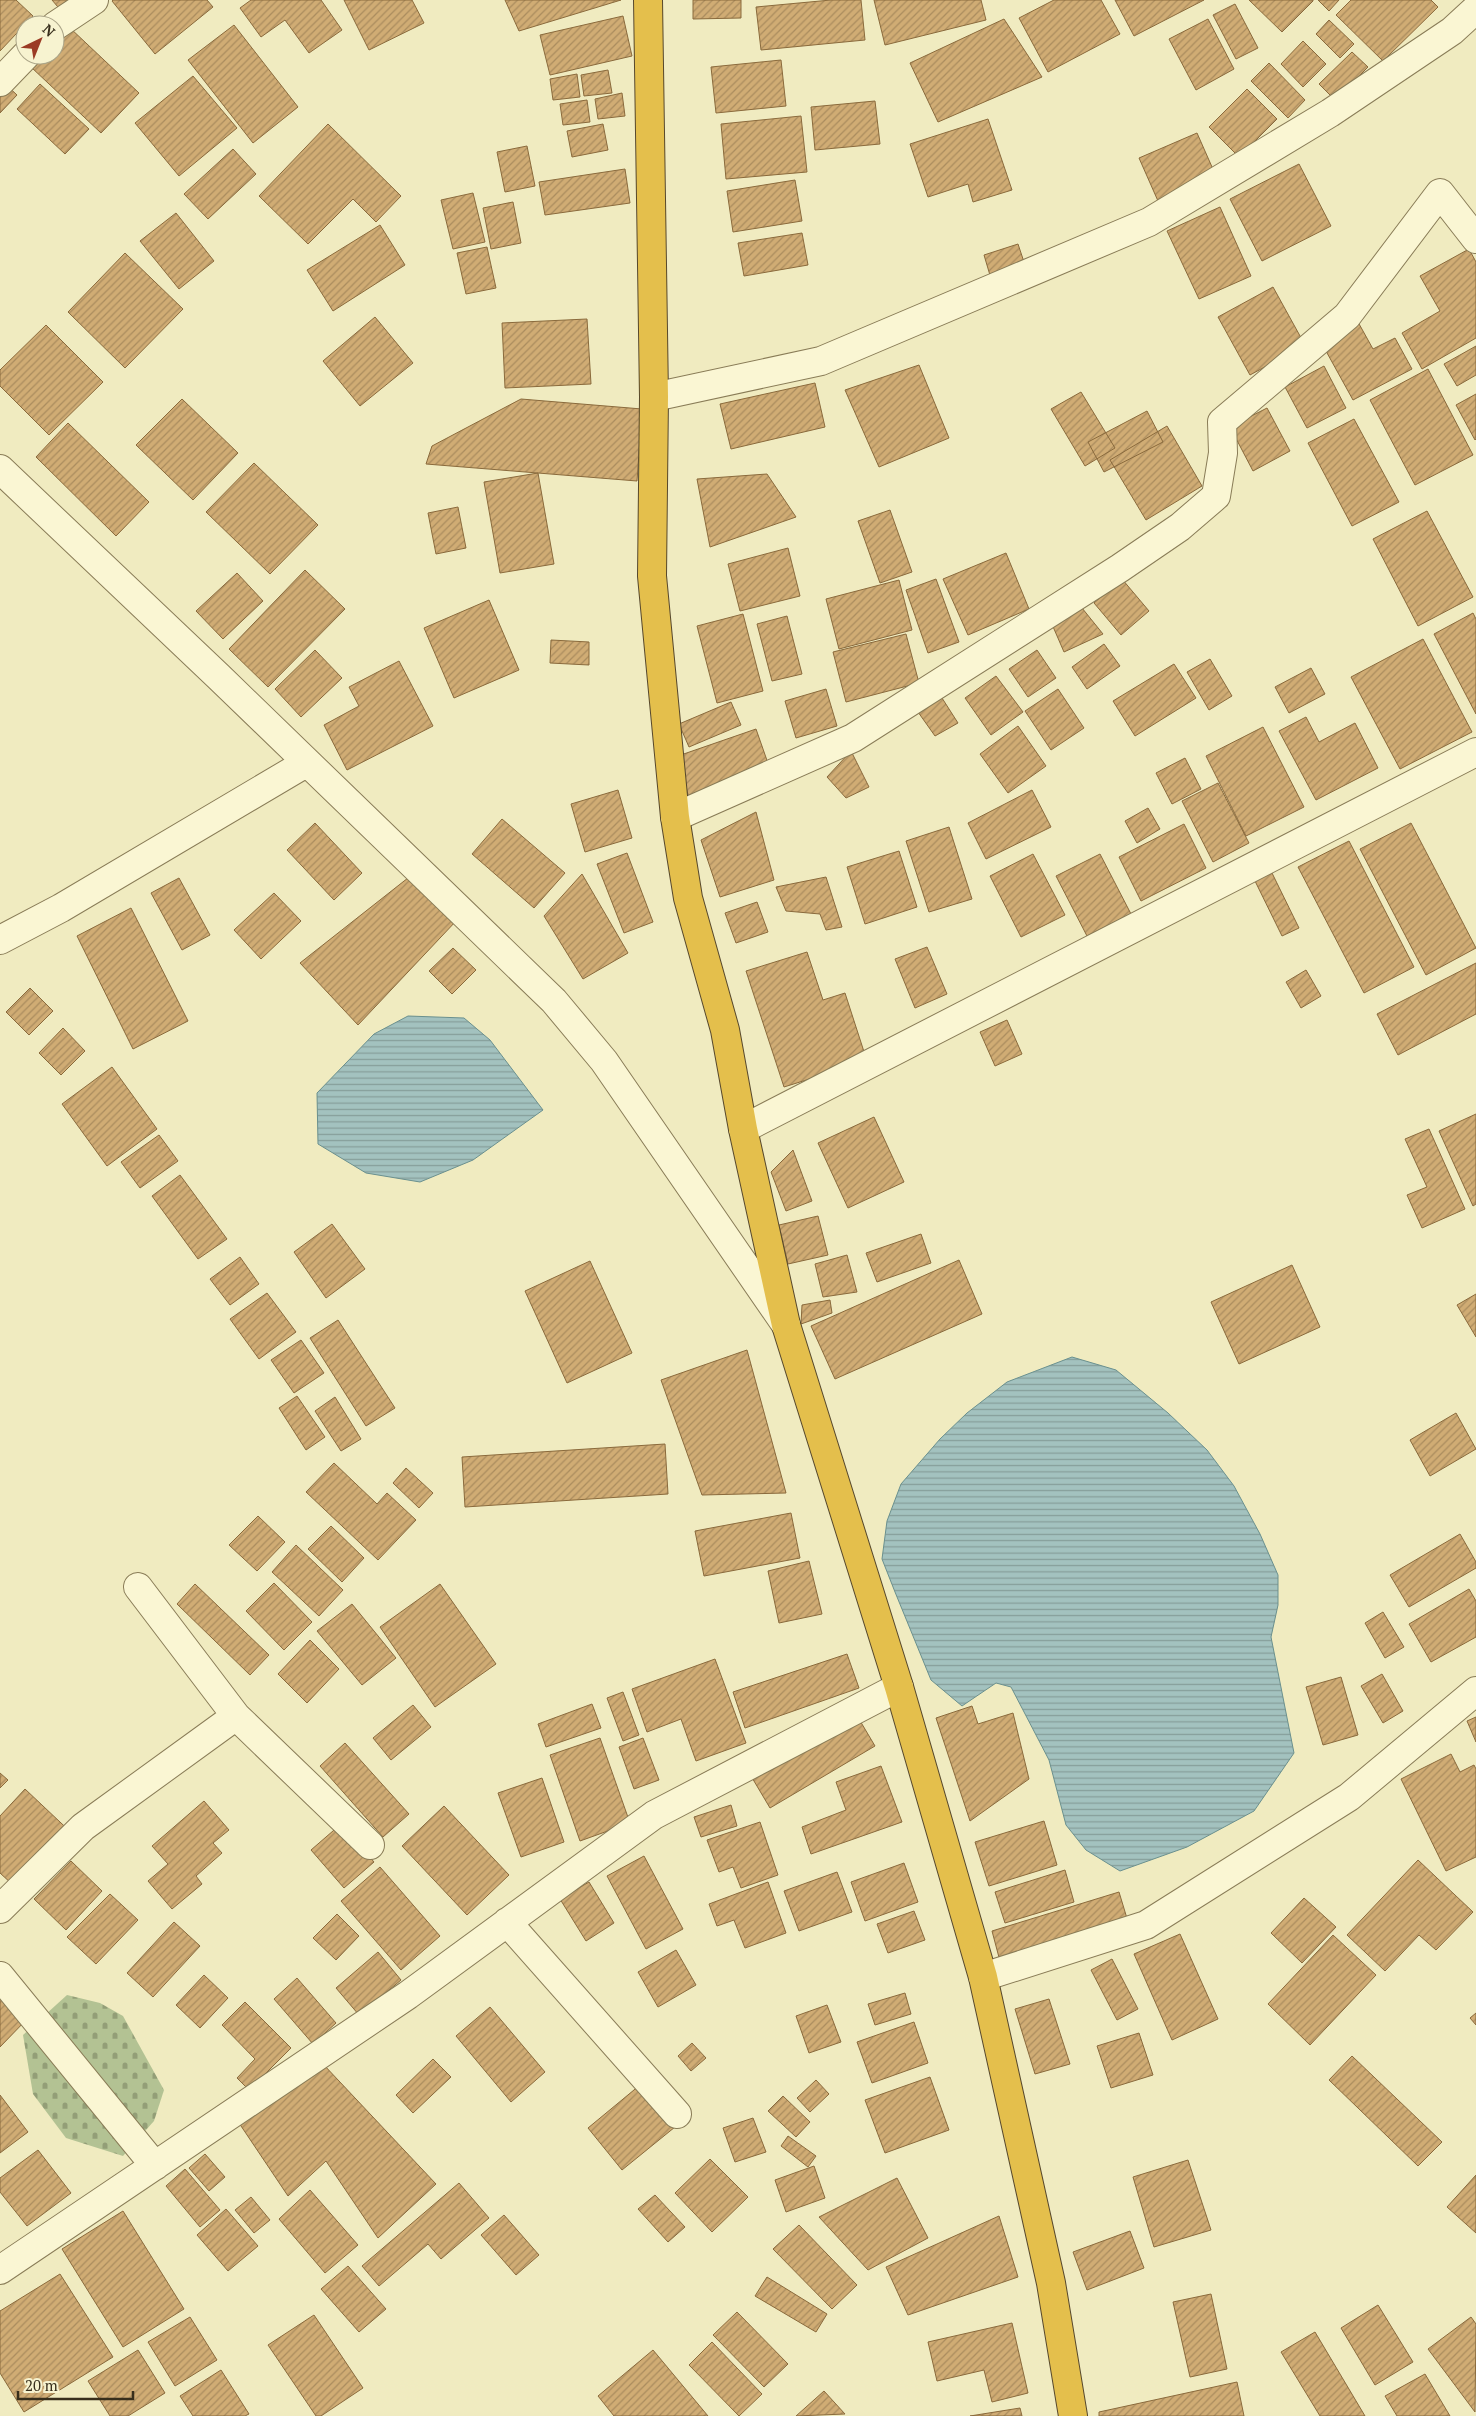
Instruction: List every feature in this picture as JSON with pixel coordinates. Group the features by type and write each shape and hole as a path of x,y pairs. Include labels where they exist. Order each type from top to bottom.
{"highway":[{"path":"648,0 654,396 652,576 675,817 688,898 725,1030 743,1129 786,1325 899,1687 983,1977 1051,2283 1072,2416"}],"street":[{"path":"65,19 94,0"},
{"path":"654,396 821,361 1149,222 1330,113 1452,30 1476,8"},
{"path":"0,82 16,65"},
{"path":"675,817 853,738 1120,568 1180,527 1216,496 1223,453 1222,422 1347,316 1440,193 1476,239"},
{"path":"0,469 554,1001 604,1061 786,1325"},
{"path":"743,1129 1476,752"},
{"path":"0,940 61,908 306,763"},
{"path":"138,1587 236,1716 370,1845"},
{"path":"5,2257 154,2166 408,1995 654,1815 899,1687"},
{"path":"983,1977 1146,1925 1349,1797 1476,1692"},
{"path":"0,1909 84,1826 236,1716"},
{"path":"507,1922 678,2114"},
{"path":"0,1976 154,2166"}],"green space":[{"path":"67,1995 100,2003 123,2016 164,2090 154,2121 123,2156 66,2138 33,2094 23,2035"}],"water":[{"path":"408,1016 464,1018 490,1040 543,1110 473,1160 420,1182 366,1173 318,1144 317,1093 374,1034"},
{"path":"1072,1357 1116,1370 1168,1413 1207,1450 1234,1486 1260,1534 1278,1575 1278,1605 1271,1637 1294,1753 1254,1811 1187,1847 1120,1871 1086,1850 1066,1825 1049,1760 1011,1687 996,1683 962,1706 931,1680 882,1559 887,1521 901,1484 940,1439 967,1413 1007,1382"}],"building":[{"path":"0,0 16,0 32,15 15,15 15,35 0,51"},
{"path":"52,0 79,0 63,13"},
{"path":"113,0 207,0 213,7 155,54"},
{"path":"251,0 321,0 342,30 309,53 285,20 261,37 240,8"},
{"path":"344,0 412,0 424,23 369,50"},
{"path":"505,0 621,0 519,31"},
{"path":"693,0 741,0 741,18 693,19"},
{"path":"831,0 861,0 865,40 761,50 756,7"},
{"path":"874,0 981,0 986,20 885,45"},
{"path":"1054,0 1101,0 1120,34 1048,72 1019,18"},
{"path":"1115,0 1204,0 1134,36"},
{"path":"1249,0 1313,0 1313,1 1282,32"},
{"path":"1318,0 1339,0 1329,11"},
{"path":"1351,0 1431,0 1438,7 1383,61 1336,15"},
{"path":"1235,4 1258,48 1236,59 1213,15"},
{"path":"623,16 632,56 550,75 540,35"},
{"path":"1004,19 1042,77 938,122 910,63"},
{"path":"1208,19 1234,69 1196,90 1169,39"},
{"path":"1329,20 1354,44 1340,58 1316,34"},
{"path":"234,25 298,107 253,143 188,60"},
{"path":"69,27 139,93 101,133 31,67 33,65 65,65 65,31"},
{"path":"1303,41 1326,64 1303,87 1281,64"},
{"path":"1352,52 1368,67 1335,100 1319,84"},
{"path":"781,60 786,106 716,113 711,67"},
{"path":"1269,63 1305,100 1288,118 1251,81"},
{"path":"608,70 612,93 584,96 581,75"},
{"path":"577,74 580,97 553,100 550,79"},
{"path":"193,76 237,128 179,176 135,123"},
{"path":"0,79 17,95 0,113"},
{"path":"40,84 89,129 65,154 17,109"},
{"path":"1247,89 1277,119 1239,157 1209,127"},
{"path":"622,93 625,116 598,119 595,99"},
{"path":"587,100 590,122 563,125 560,104"},
{"path":"875,101 880,144 815,150 811,107"},
{"path":"801,116 807,172 726,179 721,124"},
{"path":"988,119 1012,190 973,202 968,184 928,197 910,144"},
{"path":"328,124 401,196 376,222 353,199 308,244 259,196"},
{"path":"603,124 608,150 572,157 567,131"},
{"path":"1197,133 1216,176 1158,201 1139,158"},
{"path":"527,146 535,186 505,192 497,152"},
{"path":"233,149 256,174 208,219 184,194"},
{"path":"1299,164 1331,226 1262,261 1230,199"},
{"path":"625,169 630,203 545,215 539,182"},
{"path":"795,180 802,221 733,232 727,191"},
{"path":"473,193 485,242 453,249 441,200"},
{"path":"513,202 521,243 491,249 483,208"},
{"path":"1220,207 1251,276 1199,299 1167,231"},
{"path":"176,213 214,261 179,289 140,241"},
{"path":"380,225 405,265 333,311 307,270"},
{"path":"802,233 808,265 744,276 738,243"},
{"path":"1018,244 1027,271 992,282 984,255"},
{"path":"487,247 496,288 466,294 457,253"},
{"path":"1469,249 1476,262 1476,338 1422,369 1402,333 1440,311 1420,276"},
{"path":"125,253 183,309 125,368 68,312"},
{"path":"1273,287 1305,345 1250,375 1218,317"},
{"path":"375,317 413,363 360,406 323,361"},
{"path":"587,319 591,384 505,388 502,323"},
{"path":"1358,322 1373,349 1395,338 1412,369 1353,400 1321,342"},
{"path":"46,325 103,382 49,435 0,386 0,370"},
{"path":"1476,346 1476,375 1457,386 1444,364"},
{"path":"919,365 949,438 879,467 845,390"},
{"path":"1324,366 1346,408 1307,428 1285,387"},
{"path":"1428,369 1473,455 1415,485 1370,400"},
{"path":"815,383 825,427 731,449 720,404"},
{"path":"1081,392 1115,448 1085,466 1051,409"},
{"path":"1476,394 1476,439 1475,440 1456,405"},
{"path":"182,399 238,453 193,500 136,445"},
{"path":"521,399 642,409 637,481 426,464 432,446"},
{"path":"1267,408 1290,451 1253,471 1230,427"},
{"path":"1147,411 1163,442 1104,472 1088,442"},
{"path":"1354,419 1399,502 1352,526 1308,443"},
{"path":"68,423 149,502 116,536 36,457"},
{"path":"1167,426 1202,486 1146,520 1110,460"},
{"path":"254,463 318,525 270,574 206,512"},
{"path":"538,473 554,564 500,573 484,482"},
{"path":"767,474 796,517 710,547 697,479"},
{"path":"458,507 466,548 436,554 428,513"},
{"path":"890,510 912,572 880,583 858,521"},
{"path":"1427,511 1473,597 1418,626 1373,539"},
{"path":"788,548 800,596 740,611 728,564"},
{"path":"1006,553 1029,609 968,635 943,579"},
{"path":"305,570 345,609 268,687 229,649"},
{"path":"237,573 263,601 223,639 196,611"},
{"path":"936,579 959,642 928,653 906,590"},
{"path":"1122,579 1149,611 1121,635 1094,603"},
{"path":"899,580 912,630 839,649 826,599"},
{"path":"489,600 519,670 454,698 424,628"},
{"path":"1082,608 1103,634 1064,652 1051,622"},
{"path":"1473,613 1476,619 1476,714 1434,634"},
{"path":"743,614 763,691 717,703 697,626"},
{"path":"787,616 802,674 772,681 757,624"},
{"path":"906,634 919,683 846,702 833,652"},
{"path":"1423,639 1472,732 1400,769 1351,677"},
{"path":"551,640 589,642 589,665 550,663"},
{"path":"1104,644 1120,666 1087,689 1072,667"},
{"path":"315,650 342,678 301,717 275,689"},
{"path":"1037,650 1056,678 1028,697 1009,669"},
{"path":"1210,659 1232,696 1209,710 1187,672"},
{"path":"399,661 433,726 347,770 324,725 359,706 349,687"},
{"path":"1174,664 1196,698 1135,736 1113,701"},
{"path":"1311,668 1325,694 1289,713 1275,687"},
{"path":"996,676 1023,712 991,735 965,698"},
{"path":"826,689 837,726 796,738 785,701"},
{"path":"1058,689 1084,728 1051,750 1025,711"},
{"path":"942,698 958,723 935,736 918,712"},
{"path":"731,702 741,725 689,747 679,724"},
{"path":"1306,717 1319,742 1355,723 1378,768 1316,800 1279,731"},
{"path":"1018,726 1046,766 1008,793 980,754"},
{"path":"1263,727 1304,807 1246,836 1206,756"},
{"path":"756,729 770,769 689,797 675,757"},
{"path":"851,751 869,787 846,798 827,777"},
{"path":"1185,758 1201,789 1172,804 1156,773"},
{"path":"1218,783 1249,843 1213,862 1182,801"},
{"path":"618,790 632,838 585,852 571,804"},
{"path":"1032,790 1051,827 986,859 968,823"},
{"path":"1148,808 1160,829 1137,843 1125,821"},
{"path":"756,812 774,880 720,897 701,840"},
{"path":"502,819 565,873 534,908 472,854"},
{"path":"315,823 362,873 334,900 287,850"},
{"path":"1411,823 1476,948 1426,975 1360,849"},
{"path":"1184,824 1206,868 1141,901 1119,857"},
{"path":"949,827 972,899 929,912 906,841"},
{"path":"1349,841 1414,967 1364,993 1298,867"},
{"path":"899,851 917,907 865,924 847,867"},
{"path":"627,853 653,922 624,933 597,864"},
{"path":"1033,854 1065,915 1021,937 990,876"},
{"path":"1100,854 1131,914 1087,936 1056,876"},
{"path":"1272,873 1299,928 1282,936 1255,881"},
{"path":"413,874 457,920 358,1025 300,963"},
{"path":"582,874 628,953 583,979 544,916"},
{"path":"826,877 842,927 826,930 820,914 786,911 776,887"},
{"path":"179,878 210,935 182,950 151,893"},
{"path":"274,893 301,921 261,959 234,930"},
{"path":"757,902 768,932 736,943 725,913"},
{"path":"131,908 188,1021 133,1049 77,936"},
{"path":"927,947 947,994 915,1008 895,959"},
{"path":"453,948 476,970 452,994 429,971"},
{"path":"807,952 823,1000 845,993 867,1061 784,1087 746,971"},
{"path":"1476,963 1476,1014 1398,1055 1377,1014"},
{"path":"1306,970 1321,996 1301,1008 1286,982"},
{"path":"30,988 53,1011 29,1035 6,1012"},
{"path":"1007,1020 1022,1054 995,1066 980,1032"},
{"path":"63,1028 85,1051 61,1075 39,1053"},
{"path":"112,1067 157,1129 107,1166 62,1104"},
{"path":"1476,1114 1476,1204 1473,1206 1439,1131"},
{"path":"874,1117 904,1182 848,1208 818,1143"},
{"path":"1429,1129 1465,1209 1422,1228 1407,1195 1427,1187 1405,1139"},
{"path":"159,1135 178,1161 140,1188 121,1162"},
{"path":"793,1150 812,1201 786,1211 771,1172"},
{"path":"180,1175 227,1239 198,1259 152,1196"},
{"path":"818,1216 828,1255 788,1264 779,1225"},
{"path":"332,1224 365,1269 326,1298 294,1252"},
{"path":"921,1234 931,1263 877,1282 866,1253"},
{"path":"847,1255 857,1292 823,1297 815,1264"},
{"path":"240,1257 259,1284 230,1305 210,1279"},
{"path":"959,1260 982,1314 835,1379 811,1326"},
{"path":"590,1261 632,1353 567,1383 525,1291"},
{"path":"1292,1265 1320,1327 1239,1364 1211,1302"},
{"path":"267,1293 296,1332 259,1359 230,1319"},
{"path":"1476,1294 1476,1337 1457,1305"},
{"path":"830,1300 832,1313 801,1324 802,1305"},
{"path":"338,1320 395,1408 366,1426 310,1338"},
{"path":"301,1340 324,1373 294,1393 271,1360"},
{"path":"747,1350 786,1493 702,1495 661,1380"},
{"path":"297,1396 325,1437 306,1450 279,1408"},
{"path":"335,1397 361,1439 341,1451 315,1411"},
{"path":"1456,1413 1476,1449 1430,1476 1410,1440"},
{"path":"665,1444 668,1494 465,1507 462,1457"},
{"path":"334,1463 377,1504 387,1493 416,1520 378,1560 306,1492"},
{"path":"406,1468 433,1493 419,1508 393,1483"},
{"path":"791,1513 800,1558 704,1576 695,1531"},
{"path":"258,1516 285,1542 257,1571 229,1545"},
{"path":"331,1526 364,1558 342,1582 308,1549"},
{"path":"1460,1534 1476,1562 1476,1568 1409,1607 1390,1575"},
{"path":"296,1545 343,1590 319,1616 272,1572"},
{"path":"809,1561 822,1614 779,1623 768,1571"},
{"path":"274,1583 312,1622 284,1650 246,1611"},
{"path":"195,1584 269,1655 250,1675 177,1604"},
{"path":"440,1584 496,1664 435,1707 380,1627"},
{"path":"1469,1589 1476,1601 1476,1637 1431,1662 1409,1624"},
{"path":"352,1604 396,1658 362,1685 317,1631"},
{"path":"1383,1612 1404,1647 1385,1658 1365,1623"},
{"path":"310,1640 339,1669 307,1703 278,1674"},
{"path":"847,1654 859,1688 745,1728 733,1692"},
{"path":"715,1659 746,1743 696,1761 681,1719 647,1732 632,1689"},
{"path":"1382,1674 1403,1711 1383,1723 1361,1686"},
{"path":"1341,1677 1358,1735 1323,1745 1306,1687"},
{"path":"623,1692 639,1735 623,1741 607,1698"},
{"path":"592,1704 601,1728 546,1747 538,1724"},
{"path":"413,1705 431,1727 391,1760 373,1738"},
{"path":"972,1706 978,1724 1013,1713 1029,1779 970,1821 936,1718"},
{"path":"856,1714 875,1746 770,1808 751,1776"},
{"path":"1476,1717 1476,1742 1467,1721"},
{"path":"600,1738 630,1823 580,1841 550,1755"},
{"path":"643,1738 659,1780 634,1789 619,1747"},
{"path":"345,1743 409,1814 383,1837 320,1766"},
{"path":"1451,1754 1460,1772 1474,1765 1476,1769 1476,1857 1446,1871 1401,1779"},
{"path":"881,1766 902,1822 811,1854 802,1827 846,1810 836,1782"},
{"path":"0,1773 8,1780 0,1788"},
{"path":"542,1778 564,1842 521,1857 498,1793"},
{"path":"25,1789 78,1839 25,1896 0,1873 0,1816"},
{"path":"204,1801 229,1830 213,1843 222,1853 196,1876 202,1884 172,1909 148,1881 168,1864 152,1846"},
{"path":"731,1805 737,1826 701,1837 694,1817"},
{"path":"444,1806 509,1875 467,1915 402,1846"},
{"path":"1044,1821 1057,1865 989,1886 975,1842"},
{"path":"760,1822 778,1875 741,1888 733,1867 719,1872 707,1840"},
{"path":"341,1824 374,1862 344,1888 311,1850"},
{"path":"644,1856 683,1929 646,1949 607,1876"},
{"path":"1418,1860 1473,1912 1436,1950 1419,1935 1385,1971 1347,1935"},
{"path":"71,1861 102,1891 66,1930 34,1899"},
{"path":"904,1863 918,1902 865,1921 851,1882"},
{"path":"380,1867 440,1936 401,1970 341,1901"},
{"path":"1065,1870 1074,1902 1005,1923 995,1892"},
{"path":"837,1872 852,1912 799,1931 784,1891"},
{"path":"589,1882 614,1923 586,1941 560,1899"},
{"path":"768,1882 786,1933 745,1948 734,1920 717,1926 709,1904"},
{"path":"1119,1892 1129,1925 1001,1965 992,1931"},
{"path":"110,1894 138,1920 96,1964 67,1937"},
{"path":"1304,1898 1336,1927 1302,1963 1271,1933"},
{"path":"914,1911 925,1940 888,1953 877,1924"},
{"path":"337,1914 359,1936 336,1960 313,1938"},
{"path":"174,1922 200,1946 153,1997 127,1973"},
{"path":"1180,1934 1218,2019 1172,2040 1134,1954"},
{"path":"1333,1935 1376,1975 1310,2045 1268,2004"},
{"path":"676,1950 696,1985 658,2007 638,1972"},
{"path":"378,1952 401,1980 359,2015 336,1988"},
{"path":"1112,1959 1138,2009 1117,2020 1091,1970"},
{"path":"204,1975 228,1998 200,2028 176,2005"},
{"path":"297,1978 336,2023 313,2044 274,1999"},
{"path":"0,1991 28,2018 0,2047"},
{"path":"905,1993 911,2014 875,2025 868,2004"},
{"path":"1049,1999 1070,2064 1035,2074 1015,2009"},
{"path":"245,2002 291,2048 249,2090 237,2078 255,2059 222,2025"},
{"path":"827,2005 841,2042 809,2053 796,2016"},
{"path":"490,2007 545,2072 511,2102 456,2036"},
{"path":"1476,2013 1476,2025 1470,2018"},
{"path":"914,2022 928,2063 872,2083 857,2042"},
{"path":"1139,2033 1153,2075 1111,2088 1097,2046"},
{"path":"692,2043 706,2058 691,2071 678,2056"},
{"path":"1352,2056 1442,2142 1418,2166 1329,2080"},
{"path":"433,2059 451,2077 413,2113 396,2095"},
{"path":"323,2064 436,2184 378,2238 326,2161 288,2196 239,2123"},
{"path":"930,2077 949,2130 885,2153 865,2100"},
{"path":"816,2080 829,2094 810,2112 797,2098"},
{"path":"640,2085 675,2127 622,2170 588,2128"},
{"path":"0,2095 28,2132 0,2153"},
{"path":"783,2096 810,2122 796,2137 768,2111"},
{"path":"753,2118 766,2152 735,2162 723,2128"},
{"path":"788,2136 816,2156 808,2167 781,2146"},
{"path":"38,2150 71,2193 27,2226 0,2192 0,2178"},
{"path":"205,2154 225,2177 209,2191 189,2168"},
{"path":"710,2159 748,2197 712,2232 675,2193"},
{"path":"1188,2160 1211,2230 1154,2247 1133,2177"},
{"path":"814,2166 825,2198 786,2212 775,2180"},
{"path":"185,2169 220,2210 200,2227 166,2186"},
{"path":"1476,2175 1476,2233 1447,2207"},
{"path":"897,2178 928,2238 868,2270 819,2217"},
{"path":"459,2183 489,2218 441,2259 428,2244 379,2286 362,2266"},
{"path":"310,2190 358,2245 325,2273 279,2219"},
{"path":"655,2195 685,2227 668,2242 638,2209"},
{"path":"251,2197 270,2220 254,2233 235,2210"},
{"path":"226,2209 258,2246 228,2271 197,2235"},
{"path":"123,2211 184,2309 123,2347 62,2249"},
{"path":"504,2215 539,2255 516,2275 481,2235"},
{"path":"999,2216 1018,2277 908,2315 886,2267"},
{"path":"799,2225 857,2285 832,2309 773,2249"},
{"path":"1130,2231 1144,2268 1087,2290 1073,2252"},
{"path":"348,2266 386,2309 359,2332 321,2289"},
{"path":"60,2274 113,2357 24,2412 0,2373 0,2311"},
{"path":"767,2277 827,2314 816,2332 755,2296"},
{"path":"1211,2294 1227,2369 1190,2377 1173,2302"},
{"path":"1378,2305 1413,2362 1375,2385 1341,2328"},
{"path":"737,2312 788,2364 764,2387 713,2335"},
{"path":"314,2315 363,2388 321,2416 316,2416 268,2345"},
{"path":"190,2317 217,2360 175,2386 148,2342"},
{"path":"1471,2317 1476,2324 1475,2412 1428,2349"},
{"path":"1012,2323 1028,2393 992,2402 984,2370 937,2381 928,2342"},
{"path":"1315,2332 1365,2416 1320,2416 1281,2352"},
{"path":"712,2342 762,2394 739,2416 689,2365"},
{"path":"138,2350 165,2393 128,2416 110,2416 88,2381"},
{"path":"653,2350 708,2416 614,2416 598,2396"},
{"path":"221,2370 249,2414 245,2416 193,2416 180,2396"},
{"path":"1425,2374 1450,2416 1397,2416 1385,2396"},
{"path":"1237,2382 1244,2416 1099,2416 1099,2412"},
{"path":"824,2391 845,2414 796,2416"},
{"path":"1020,2408 1022,2416 970,2416"}]}
